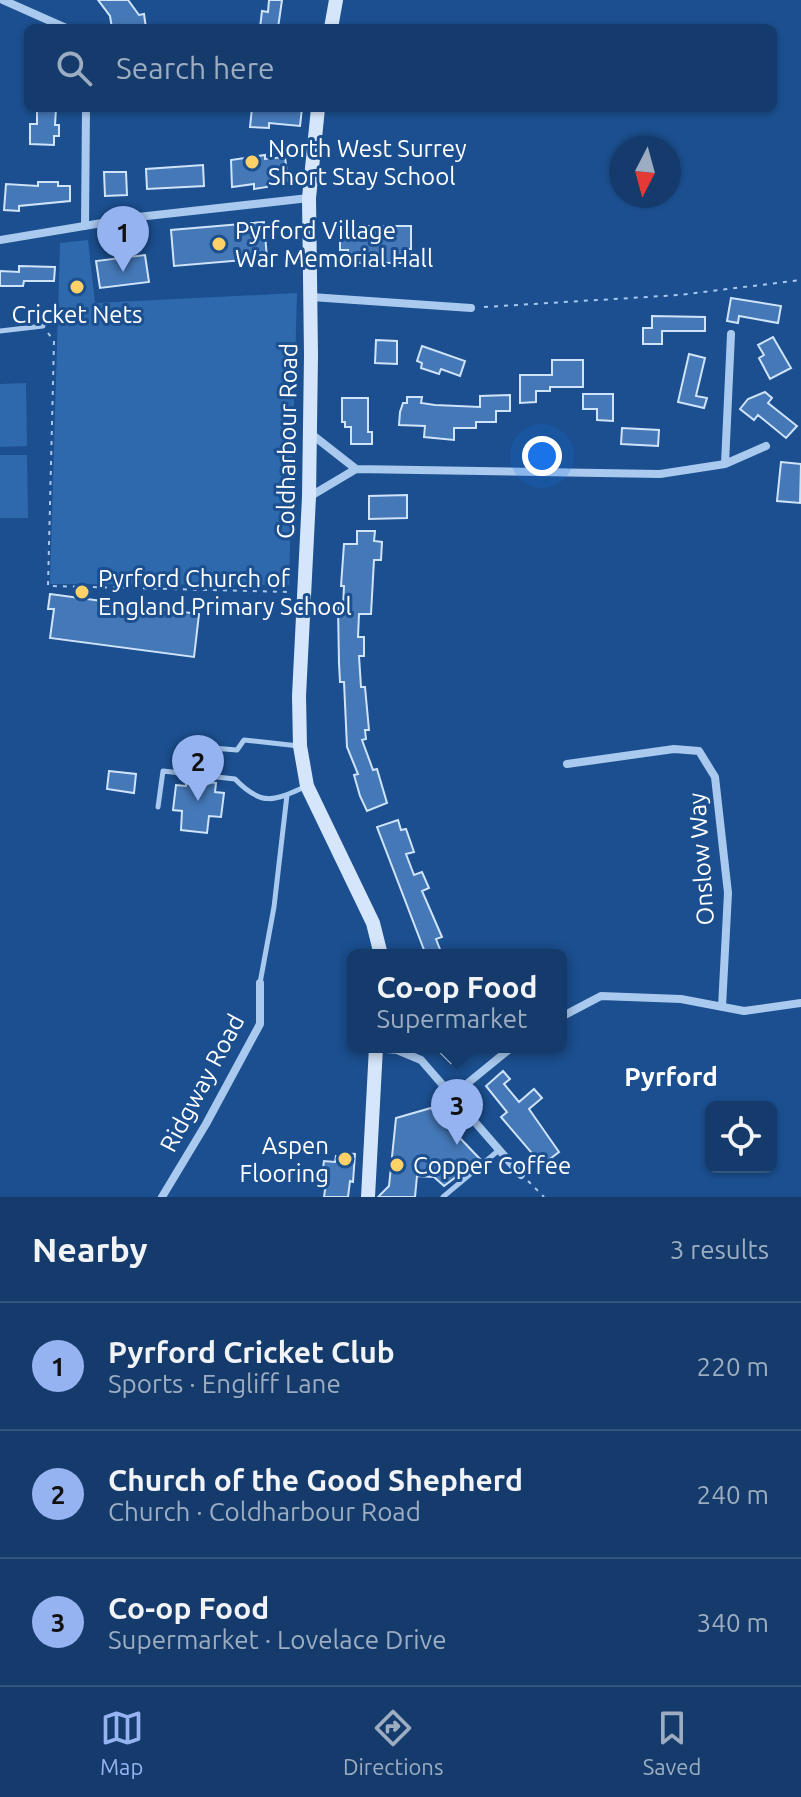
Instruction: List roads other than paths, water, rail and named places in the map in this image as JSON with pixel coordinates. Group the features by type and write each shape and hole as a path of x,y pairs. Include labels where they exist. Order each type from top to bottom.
{"main road":[{"path":"332,24 336,0"},
{"name":"Coldharbour Road","path":"318,112 309,198 309,497 299,696 300,746 307,786 373,923 380,949"},
{"path":"368,1197 376,1053"}],"street":[{"path":"3,0 57,24"},
{"path":"85,226 86,112"},
{"path":"0,240 138,217 309,198"},
{"path":"311,297 471,308"},
{"path":"725,464 731,334"},
{"path":"310,433 356,469"},
{"path":"309,497 356,469 660,474 725,464 766,446"},
{"name":"Onslow Way","path":"567,764 674,749 699,751 715,777 728,893 722,1007"},
{"name":"Ridgway Road","path":"162,1197 260,1024 260,983"},
{"path":"567,1014 601,996 681,999 744,1011 801,1003"},
{"path":"404,1053 421,1060 521,1175"},
{"path":"452,1096 505,1053"}],"lane":[{"path":"0,331 43,326"},
{"path":"200,747 237,750 244,740 300,746"},
{"path":"158,807 163,771 235,779 251,796 278,800 307,786"},
{"path":"260,983 274,907 287,795"},
{"path":"443,1197 499,1150"}],"place":[{"name":"North West Surrey Short Stay School","path":"252,162"},
{"name":"Pyrford Village War Memorial Hall","path":"219,244"},
{"name":"Pyrford Cricket Club","path":"123,272"},
{"name":"Cricket Nets","path":"77,287"},
{"name":"Pyrford Church of England Primary School","path":"82,592"},
{"name":"Church of the Good Shepherd","path":"198,801"},
{"name":"Co-op Food","path":"457,1145"},
{"name":"Aspen Flooring","path":"345,1159"},
{"name":"Copper Coffee","path":"397,1165"}],"district":[{"name":"Pyrford","path":"671,1076"}]}
